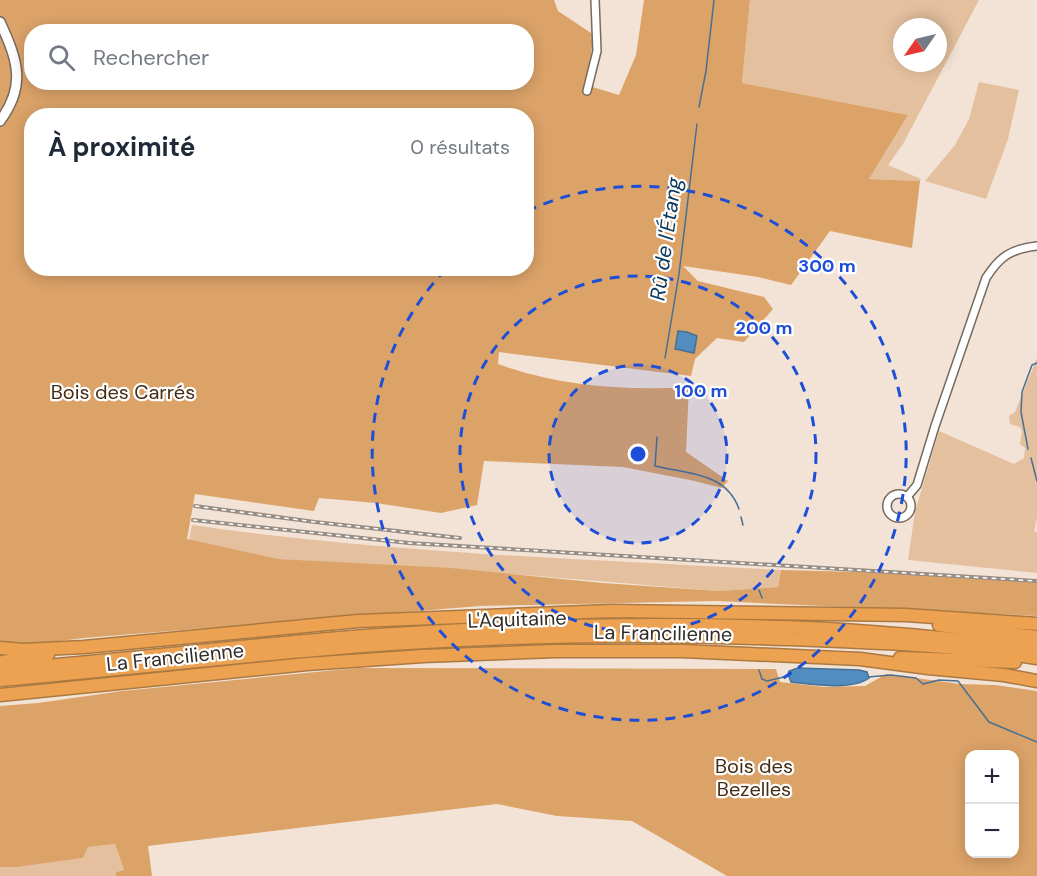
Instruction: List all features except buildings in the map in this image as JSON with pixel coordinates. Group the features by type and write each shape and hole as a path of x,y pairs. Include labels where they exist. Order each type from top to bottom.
{"highway":[{"name":"La Francilienne","path":"84,648 358,621 611,610 916,616 1037,624"},
{"path":"842,615 1037,637"},
{"name":"L'Aquitaine","path":"0,670 318,639 449,630 583,626 795,628 902,634 1037,646"},
{"name":"L'Aquitaine","path":"0,680 297,651 561,636 715,636 815,640 951,648 1037,657"},
{"path":"0,648 23,650 84,648"},
{"path":"0,662 84,648"},
{"name":"La Francilienne","path":"0,695 308,664 457,655 659,651 860,659 1037,681"},
{"path":"860,659 917,658 1037,662"}],"main road":[{"path":"0,22 15,59 18,79 10,108 0,121"}],"street":[{"path":"587,91 597,51 595,0"},
{"path":"907,497 917,485 986,278 997,262 1013,250 1037,246"}],"shaded area":[{"path":"750,0 979,0 947,61 947,18 893,18 893,72 941,72 903,144 888,165 921,179 920,181 869,179 908,115 742,83"},
{"path":"979,82 1019,90 1008,139 986,199 925,181 955,145 969,119"},
{"path":"1037,358 1037,518 1034,532 1037,532 1037,573 908,560 915,512 939,431 1014,464 1024,458 1025,448 1020,444 1022,431 1020,427 1010,424 1009,416 1015,412"},
{"path":"192,525 265,535 412,549 781,570 778,587 719,591 525,575 279,559 189,540"},
{"path":"115,844 124,870 116,872 116,876 0,876 0,867 18,867 83,858 88,847"}],"green space":[{"name":"Bois des Carrés","path":"0,0 554,0 558,11 594,35 586,85 619,95 636,55 644,0 750,0 742,83 908,115 869,179 920,181 912,248 830,231 791,285 758,277 683,266 698,281 764,297 773,309 744,342 717,338 695,359 691,376 499,352 498,364 568,382 641,388 689,387 686,452 728,481 722,488 623,467 484,461 477,505 441,513 376,503 319,498 314,511 195,494 187,539 279,559 451,568 603,583 719,591 778,587 781,570 895,573 1037,582 1037,616 716,601 480,606 84,638 19,646 0,641"},
{"name":"Bois des Bezelles","path":"357,668 776,669 780,682 824,687 865,686 886,674 1037,691 1037,876 727,876 632,821 557,816 497,804 148,846 152,876 116,876 116,872 124,870 115,844 88,847 83,858 18,867 0,867 0,706 122,691"}],"water":[{"path":"678,331 697,336 694,353 675,349"},
{"path":"798,668 859,670 867,672 869,678 862,682 842,686 791,682 789,671"}],"waterway":[{"name":"Rû de l'Étang","path":"699,107 706,71 714,0"},
{"name":"Rû de l'Étang","path":"665,358 679,274 697,124"},
{"path":"1028,449 1021,412 1022,392 1032,365 1037,363"},
{"name":"Rû de l'Étang","path":"657,437 655,466 692,473 715,481 733,497 739,509"},
{"path":"1031,458 1037,481"},
{"name":"Rû de l'Étang","path":"741,517 743,525"},
{"path":"759,590 762,598"},
{"path":"759,670 762,679 767,681 788,676"},
{"path":"868,677 891,675 916,678 923,684 939,680 958,681 989,722 1037,742"}],"railway":[{"path":"195,506 460,538"},
{"path":"193,520 409,543 1037,581"}]}
